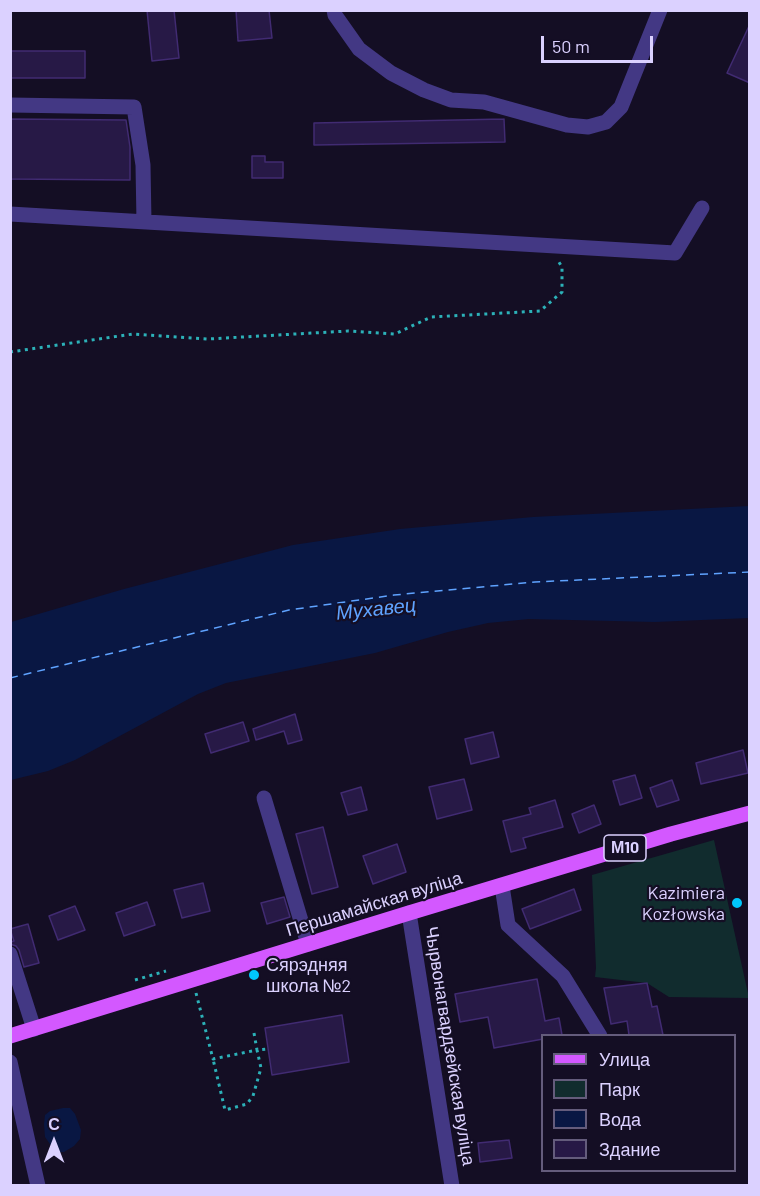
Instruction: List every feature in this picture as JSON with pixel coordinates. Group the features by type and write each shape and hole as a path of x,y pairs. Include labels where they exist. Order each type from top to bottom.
{"main road":[{"name":"Першамайская вуліца","path":"10,1036 671,834 750,813"}],"street":[{"path":"334,10 335,15 360,49 391,73 424,90 451,100 484,102 567,125 588,128 606,122 621,107 660,10"},
{"path":"10,105 134,107 143,165 144,222"},
{"path":"10,214 675,253 702,208"},
{"path":"264,798 308,944"},
{"path":"502,886 508,925 563,976 599,1034"},
{"name":"Чырвонагвардзейская вуліца","path":"409,913 452,1185"},
{"path":"10,954 34,1029"},
{"path":"10,1062 38,1185"}],"path":[{"path":"10,352 133,334 208,339 348,331 395,334 431,317 540,311 562,292 562,267 549,245"},
{"path":"195,993 225,1110 247,1104 253,1096 261,1068 254,1033"},
{"path":"213,1059 268,1049"}],"green space":[{"path":"714,840 749,998 669,997 647,983 595,977 592,875"}],"water":[{"name":"Мухавец","path":"749,506 749,618 655,622 529,619 488,623 375,653 226,683 198,694 75,760 48,771 11,780 11,622 124,589 293,545 400,529 533,517"},
{"path":"70,1108 75,1114 81,1130 80,1139 74,1146 64,1152 59,1152 45,1137 44,1124 45,1115 50,1111"}],"building":[{"path":"147,10 174,10 179,58 152,61"},
{"path":"236,10 269,10 272,38 238,41"},
{"path":"750,24 750,83 727,73"},
{"path":"10,51 85,51 85,78 10,78"},
{"path":"10,119 126,120 130,147 130,180 10,179"},
{"path":"504,119 505,142 314,145 314,123"},
{"path":"252,156 265,156 265,162 283,162 283,178 252,178"},
{"path":"295,714 302,740 288,744 284,731 256,740 253,729"},
{"path":"243,722 249,741 211,753 205,734"},
{"path":"493,732 499,757 471,764 465,739"},
{"path":"743,750 748,773 701,784 696,763"},
{"path":"635,775 642,798 620,805 613,781"},
{"path":"464,779 472,810 437,819 429,787"},
{"path":"672,780 679,800 657,807 650,788"},
{"path":"361,787 367,810 348,815 341,793"},
{"path":"555,800 563,827 523,838 526,848 511,852 503,821 531,814 529,808"},
{"path":"594,805 601,824 579,833 572,814"},
{"path":"323,827 338,887 312,894 296,834"},
{"path":"397,844 406,872 373,884 363,856"},
{"path":"203,883 210,911 182,918 174,890"},
{"path":"574,889 581,910 530,929 522,909"},
{"path":"284,897 290,917 267,924 261,903"},
{"path":"147,902 155,925 124,936 116,913"},
{"path":"75,906 85,930 58,940 49,916"},
{"path":"28,924 39,963 24,967 19,950 10,944 14,941 10,929"},
{"path":"537,979 545,1021 559,1018 562,1034 541,1034 541,1039 494,1048 488,1017 460,1022 455,994"},
{"path":"647,983 652,1007 657,1006 663,1034 629,1034 627,1021 611,1024 604,988"},
{"path":"342,1015 349,1062 272,1075 265,1028"},
{"path":"509,1140 512,1158 480,1162 478,1143"}],"ferry route":[{"path":"10,678 289,610 394,595 535,582 750,572"}],"place":[{"name":"Kazimiera Kozłowska","path":"737,903"},
{"name":"Сярэдняя школа №2","path":"254,975"}]}
